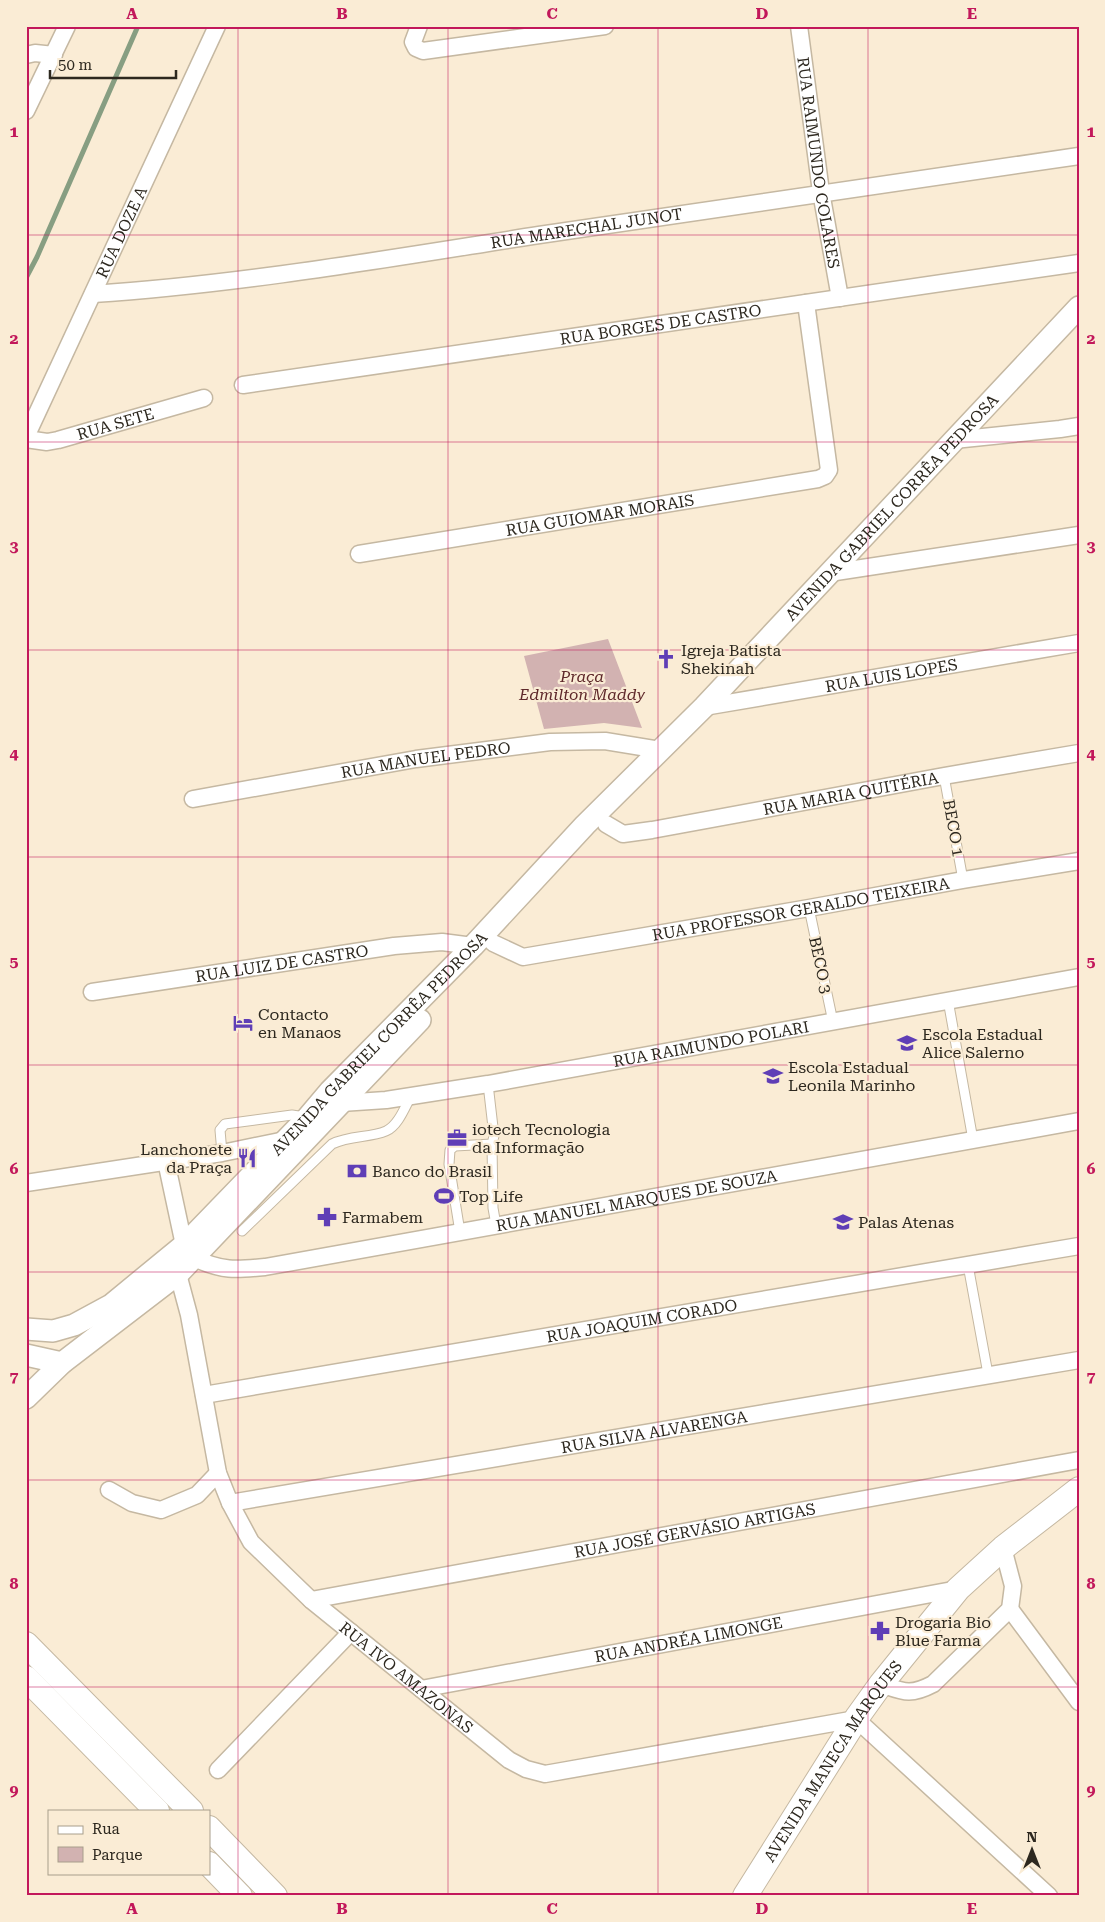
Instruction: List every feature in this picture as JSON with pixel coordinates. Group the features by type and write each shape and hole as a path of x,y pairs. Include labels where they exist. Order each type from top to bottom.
{"main road":[{"name":"AVENIDA MANECA MARQUES","path":"745,1896 856,1718 958,1589 1003,1548 1079,1488"},
{"path":"26,1644 190,1810"},
{"path":"26,1678 156,1810"},
{"path":"210,1829 275,1896"},
{"path":"210,1865 240,1896"}],"street":[{"path":"26,110 68,26"},
{"name":"RUA DOZE A","path":"26,438 217,26"},
{"path":"417,31 413,42 416,48 423,51 606,26"},
{"name":"RUA RAIMUNDO COLARES","path":"799,26 820,192 840,298"},
{"path":"26,55 35,53 54,55"},
{"name":"RUA MARECHAL JUNOT","path":"93,294 166,289 293,273 820,192 1079,156"},
{"name":"RUA BORGES DE CASTRO","path":"242,385 1079,263"},
{"name":"RUA GUIOMAR MORAIS","path":"358,554 818,479 825,476 830,470 806,303"},
{"name":"AVENIDA GABRIEL CORRÊA PEDROSA","path":"26,1329 53,1331 80,1322 111,1305 189,1251 341,1103 483,944 585,825 704,707 1075,314"},
{"name":"RUA SETE","path":"26,438 46,442 58,440 204,398"},
{"path":"954,440 1079,426"},
{"path":"829,573 1079,535"},
{"name":"RUA LUIS LOPES","path":"704,707 1079,643"},
{"name":"RUA MANUEL PEDRO","path":"193,799 416,759 550,742 605,740 660,750"},
{"name":"AVENIDA GABRIEL CORRÊA PEDROSA","path":"26,1398 62,1363 178,1274 189,1251 330,1091 483,944 614,829 660,750"},
{"name":"RUA MARIA QUITÉRIA","path":"614,829 1079,753"},
{"name":"RUA PROFESSOR GERALDO TEIXEIRA","path":"523,957 1079,861"},
{"name":"RUA LUIZ DE CASTRO","path":"92,992 394,946 442,942 483,944 523,957"},
{"name":"RUA RAIMUNDO POLARI","path":"341,1103 386,1100 488,1084 1079,977"},
{"name":"RUA MANUEL MARQUES DE SOUZA","path":"189,1251 212,1266 229,1269 265,1267 1079,1121"},
{"path":"26,1182 222,1153 285,1140"},
{"path":"166,1161 189,1251"},
{"name":"RUA JOAQUIM CORADO","path":"204,1395 1079,1246"},
{"name":"RUA IVO AMAZONAS","path":"178,1274 190,1315 218,1473 230,1503 251,1542 310,1600 509,1760 526,1769 545,1774 856,1718"},
{"path":"26,1355 62,1363"},
{"name":"RUA SILVA ALVARENGA","path":"230,1503 1079,1360"},
{"name":"RUA JOSÉ GERVÁSIO ARTIGAS","path":"310,1600 1079,1460"},
{"path":"109,1490 132,1504 161,1510 197,1495 218,1473"},
{"path":"882,1684 905,1693 921,1691 933,1684 1010,1609 1013,1586 1003,1548"},
{"name":"RUA ANDRÉA LIMONGE","path":"421,1689 958,1589"},
{"path":"1010,1609 1079,1702"},
{"path":"218,1770 351,1632"},
{"path":"856,1718 1049,1896"}],"lane":[{"name":"BECO 1","path":"944,776 963,880"},
{"name":"BECO 3","path":"809,908 833,1022"},
{"path":"948,1000 973,1140"},
{"path":"488,1084 494,1136 492,1144 493,1208 496,1226"},
{"path":"242,1230 332,1144 342,1139 387,1131 396,1122 411,1096"},
{"path":"222,1153 220,1130 225,1124 292,1115 308,1117"},
{"path":"460,1232 450,1173 450,1150 455,1146 492,1144"},
{"path":"968,1265 988,1374"}],"green space":[{"name":"Praça Edmilton Maddy","path":"608,639 642,728 604,723 544,729 524,656"}],"waterway":[{"path":"26,278 37,257 138,26"}],"place":[{"name":"Igreja Batista Shekinah","path":"666,659"},
{"name":"Contacto en Manaos","path":"243,1023"},
{"name":"Escola Estadual Alice Salerno","path":"907,1043"},
{"name":"Escola Estadual Leonila Marinho","path":"773,1076"},
{"name":"iotech Tecnologia da Informação","path":"457,1138"},
{"name":"Lanchonete da Praça","path":"247,1158"},
{"name":"Banco do Brasil","path":"357,1171"},
{"name":"Top Life","path":"444,1196"},
{"name":"Farmabem","path":"327,1217"},
{"name":"Palas Atenas","path":"843,1222"},
{"name":"Drogaria Bio Blue Farma","path":"880,1631"}]}
